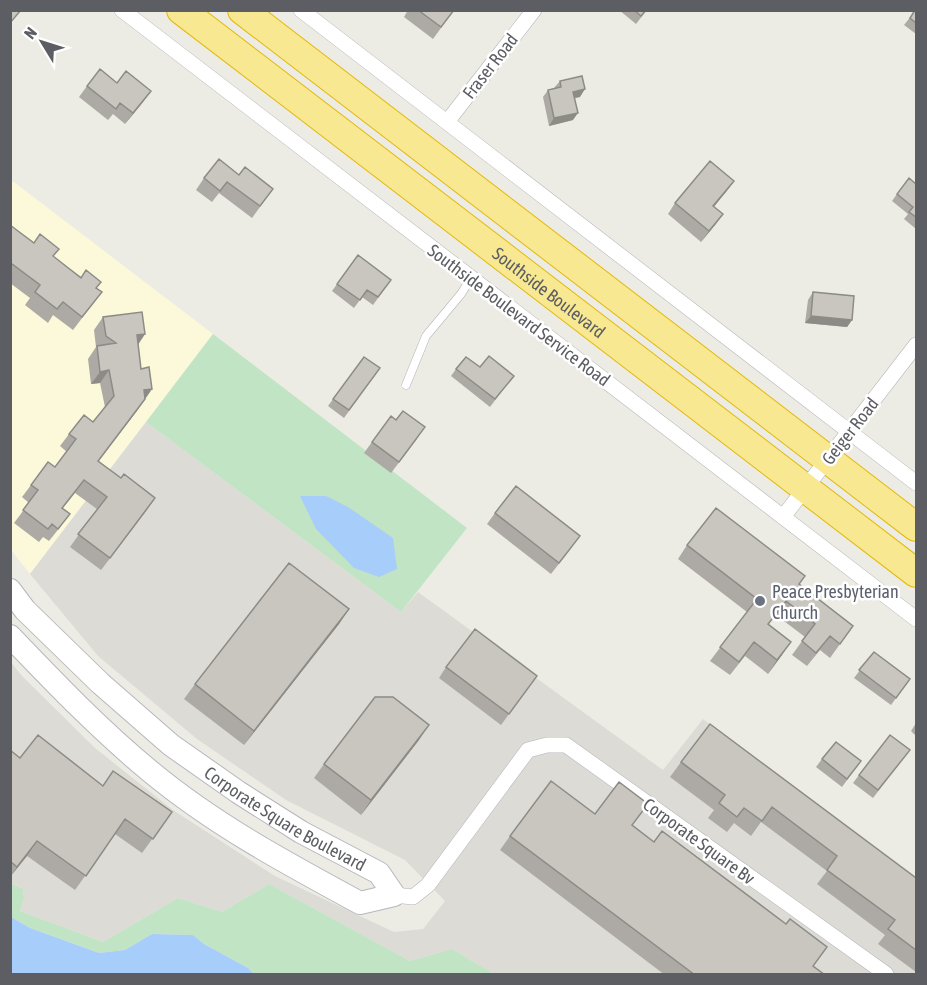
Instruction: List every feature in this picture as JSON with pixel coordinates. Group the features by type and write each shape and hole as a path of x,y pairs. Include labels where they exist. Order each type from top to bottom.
{"highway":[{"name":"Southside Boulevard","path":"181,10 916,573"},
{"name":"Southside Boulevard","path":"242,10 916,527"}],"street":[{"name":"Southside Boulevard Service Road","path":"122,10 916,619"},
{"path":"301,10 916,483"},
{"name":"Fraser Road","path":"447,122 534,10"},
{"name":"Geiger Road","path":"783,517 916,345"},
{"name":"Corporate Square Boulevard","path":"10,590 25,610 100,683 171,745 301,832 379,873 393,895 360,903 284,862 234,831 152,773 76,706 10,636"},
{"path":"76,706 100,683"},
{"name":"Corporate Square Bv","path":"393,895 413,897 428,885 528,750 546,745 566,745 886,975"}],"lane":[{"path":"406,385 426,336 461,294 471,278"}],"shaded area":[{"path":"10,179 213,334 30,574 11,550"},
{"path":"146,422 401,612 418,592 663,770 703,719 916,883 916,974 494,974 452,949 410,961 269,884 222,912 178,898 103,942 20,911 24,899 23,889 11,883 10,661 22,676 95,748 173,810 275,876 394,932 423,929 445,901 405,860 286,800 197,739 98,656 30,574"}],"green space":[{"path":"213,334 467,528 401,612 146,422"},
{"path":"10,883 23,889 24,899 20,911 103,942 178,898 222,912 269,884 410,961 452,949 494,974 254,974 248,968 204,944 193,935 152,934 125,950 99,953 30,928 11,917"}],"water":[{"path":"300,496 326,496 348,507 393,538 397,569 379,577 354,568 316,529"},
{"path":"11,917 30,928 99,953 125,950 152,934 193,935 204,944 248,968 254,974 11,974"}],"building":[{"path":"10,10 21,10 10,23"},
{"path":"418,10 454,10 441,27"},
{"path":"634,10 646,10 641,16"},
{"path":"916,10 916,23 910,18"},
{"path":"100,69 117,83 126,71 151,91 133,113 120,103 116,109 87,86"},
{"path":"582,76 585,89 573,92 578,113 554,118 548,90 561,87 560,81"},
{"path":"219,159 239,175 245,167 273,189 260,206 227,182 220,191 204,178"},
{"path":"710,161 734,181 713,206 723,214 709,231 675,203"},
{"path":"909,178 916,184 916,217 909,212 913,207 897,194"},
{"path":"10,225 34,243 40,234 59,249 53,256 81,278 86,270 101,282 96,288 102,292 82,317 63,302 57,309 35,292 40,285 12,264 10,266"},
{"path":"358,255 391,280 378,297 367,290 360,300 337,284"},
{"path":"813,292 854,296 852,320 811,316"},
{"path":"142,312 145,334 137,335 141,369 149,367 152,389 144,390 145,399 98,461 121,478 124,474 155,498 110,558 78,534 107,497 84,480 62,508 70,514 58,529 52,524 48,529 23,510 38,490 31,485 48,462 55,467 76,439 69,434 84,415 93,422 114,396 109,370 100,372 97,346 116,343 106,336 103,317"},
{"path":"489,356 514,376 495,399 456,369 466,357 480,367"},
{"path":"364,357 380,368 349,410 333,399"},
{"path":"403,411 425,427 399,462 372,442 391,416 396,420"},
{"path":"516,486 580,536 559,563 495,513"},
{"path":"716,508 805,576 799,584 853,626 840,644 830,636 816,653 802,641 815,624 786,601 768,624 791,642 777,660 754,642 739,662 720,647 757,599 687,545"},
{"path":"289,563 349,609 254,731 195,684"},
{"path":"475,629 537,676 509,714 446,667"},
{"path":"874,652 910,679 896,698 859,670"},
{"path":"375,697 393,697 429,725 371,800 324,764"},
{"path":"710,724 916,878 916,950 888,929 895,920 827,870 837,856 772,807 762,821 744,808 737,817 719,803 725,795 681,762"},
{"path":"38,735 103,786 113,771 172,812 153,839 125,819 86,876 37,841 17,867 10,861 10,750 20,758"},
{"path":"890,735 910,750 878,790 859,775"},
{"path":"836,742 861,761 847,779 822,759"},
{"path":"551,781 595,814 619,782 648,804 632,825 654,842 662,831 786,924 790,919 827,947 813,966 825,975 695,975 510,836"}],"place":[{"name":"Peace Presbyterian Church","path":"760,601"}]}
